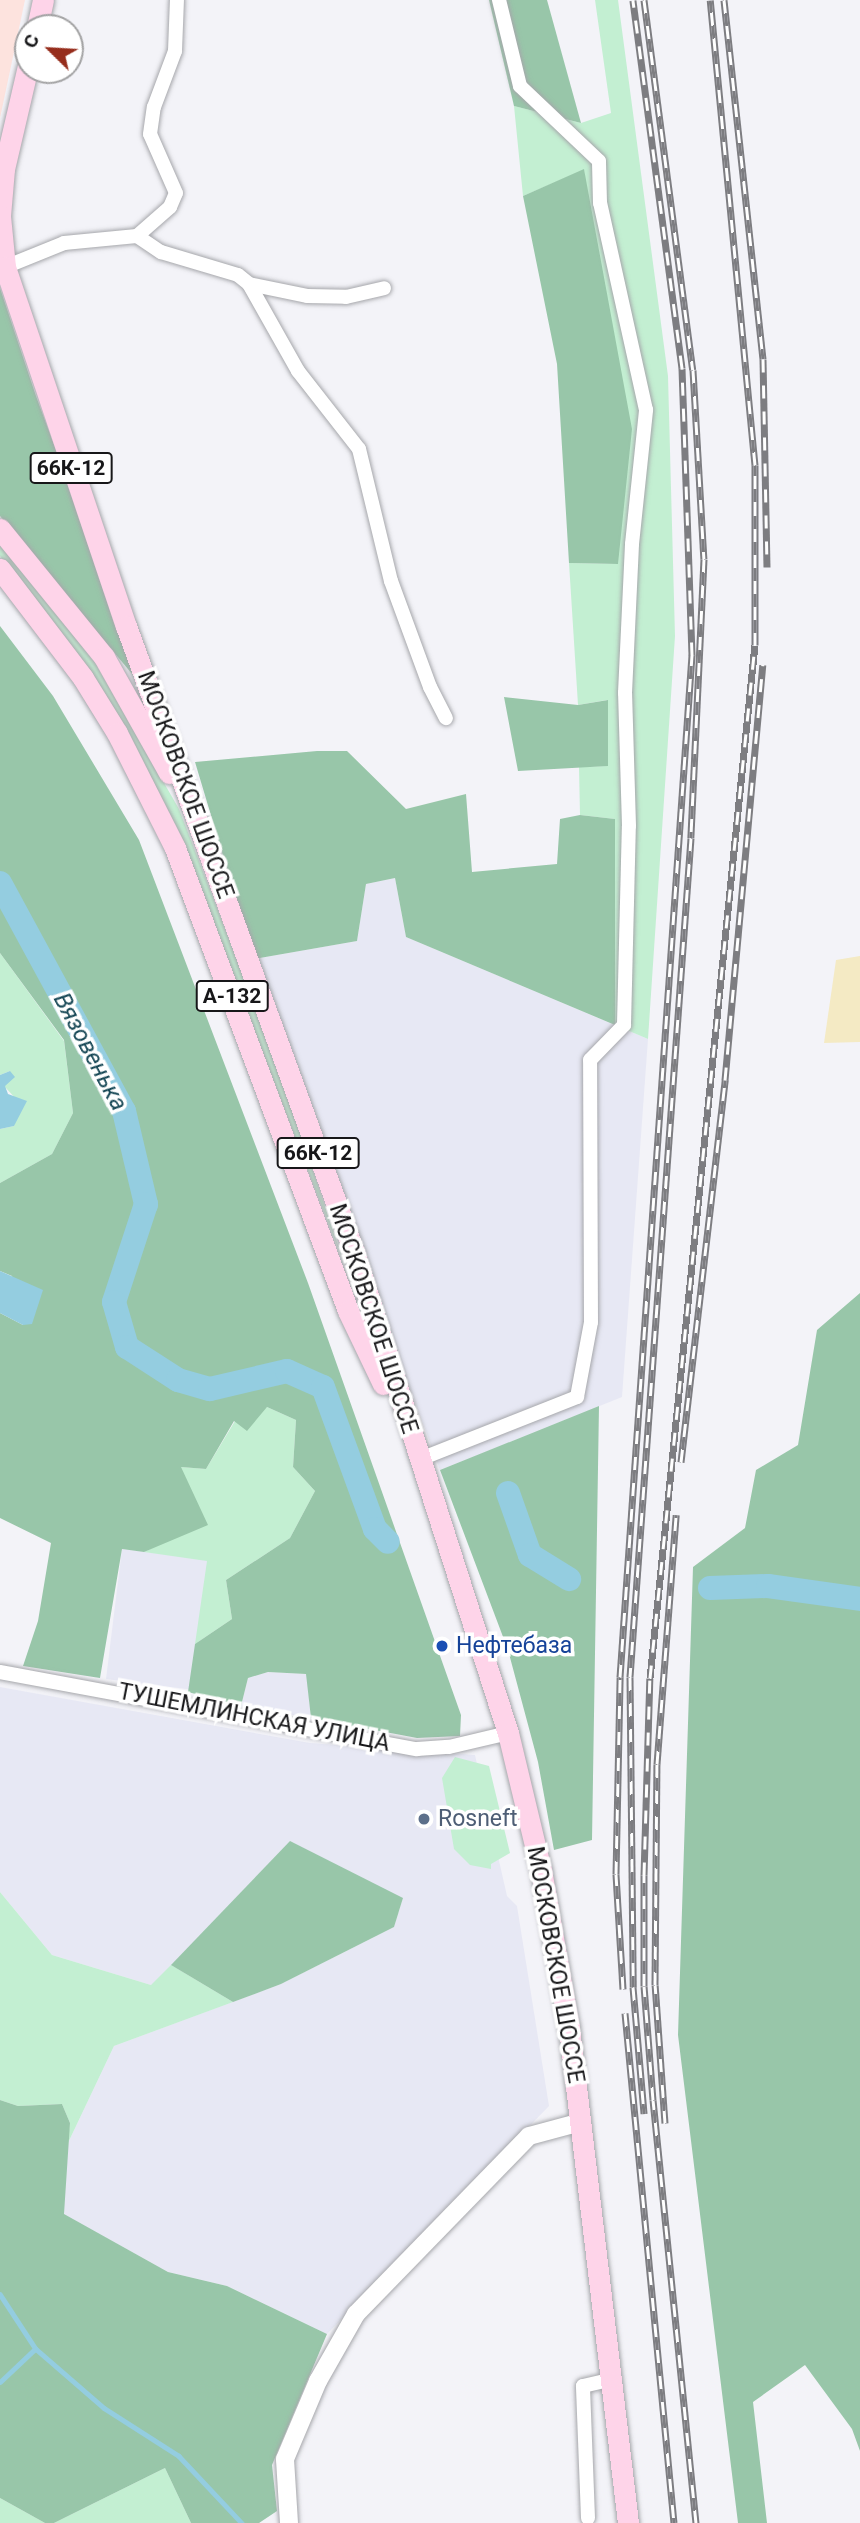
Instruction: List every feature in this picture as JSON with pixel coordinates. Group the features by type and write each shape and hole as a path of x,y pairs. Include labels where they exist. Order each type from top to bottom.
{"main road":[{"name":"МОСКОВСКОЕ ШОССЕ","path":"24,84 4,169 0,216 5,267 126,626 354,1252 416,1454 508,1733 553,1931 581,2122 628,2523"},
{"path":"0,528 104,657 213,859"},
{"name":"А-132","path":"0,569 83,678 175,848 348,1311 416,1454"}],"street":[{"path":"5,267 64,243 137,236 170,207 176,193 150,134 153,107 175,51 177,0"},
{"path":"416,1454 578,1397 591,1322 590,1059 624,1025 629,826 625,693 632,544 646,410 600,203 599,161 520,86 499,0"},
{"path":"137,236 161,252 238,275 249,284 298,371 359,449 391,581 430,687 446,718"},
{"path":"249,284 307,296 346,297 383,288"},
{"name":"ТУШЕМЛИНСКАЯ УЛИЦА","path":"0,1672 416,1749 449,1747 508,1733"},
{"path":"289,2523 285,2459 318,2381 356,2314 529,2136 581,2122"},
{"path":"587,2518 583,2386 613,2379"}],"shaded area":[{"path":"0,0 25,0 22,14 14,14 14,52 0,118"},
{"path":"395,878 406,937 648,1039 622,1397 440,1470 254,959 357,941 366,884"},
{"path":"122,1549 208,1560 192,1690 106,1679"},
{"path":"268,1672 307,1674 311,1718 241,1706 248,1678"},
{"path":"0,1687 310,1743 475,1755 507,1896 517,1906 549,2106 327,2334 227,2286 168,2272 63,2214 67,2145 114,2046 281,1984 394,1927 403,1898 151,1985 52,1955 0,1892"}],"green space":[{"path":"489,0 547,0 581,123 514,106"},
{"path":"595,0 618,0 668,376 675,636 648,1039 615,1025 615,819 580,815 579,767 607,766 607,700 578,705 569,563 618,564 584,170 523,196 514,106 581,123 611,113"},
{"path":"584,169 632,429 618,564 569,563 557,364 523,196"},
{"path":"0,288 36,396 143,687 0,516"},
{"path":"0,541 95,663 179,809 276,1062 345,1266 174,823 118,716 91,672 0,556"},
{"path":"0,626 53,696 139,840 308,1283 461,1715 460,1736 417,1738 311,1718 306,1674 268,1672 248,1678 241,1706 188,1692 195,1644 232,1619 226,1580 290,1538 315,1491 293,1467 296,1420 267,1407 247,1431 234,1421 206,1469 181,1467 208,1525 144,1552 122,1549 100,1678 23,1666 38,1621 51,1543 0,1518 0,1313 23,1325 12,1276 0,1271 0,1183 52,1154 73,1113 64,1040 0,953"},
{"path":"504,697 578,705 608,700 608,766 518,771"},
{"path":"317,751 347,751 406,809 466,794 472,872 557,864 560,819 580,815 615,819 615,1025 406,937 395,878 366,884 357,941 254,959 195,762"},
{"path":"0,953 64,1041 73,1113 52,1154 0,1183 0,1129 14,1126 18,1101 4,1086 10,1071 0,1075"},
{"path":"860,1293 860,2451 852,2429 805,2365 753,2402 767,2523 738,2523 678,2035 693,1567 745,1528 756,1470 798,1445 817,1330"},
{"path":"599,1406 592,1840 554,1850 538,1762 508,1650 440,1470"},
{"path":"267,1407 296,1420 293,1467 315,1491 290,1538 226,1580 232,1619 195,1644 207,1561 144,1552 171,1538 181,1467 206,1469 235,1421"},
{"path":"455,1757 489,1766 510,1853 491,1864 491,1869 470,1865 454,1849 442,1778"},
{"path":"290,1841 403,1898 394,1927 281,1984 233,2002 171,1965"},
{"path":"0,1892 52,1955 151,1985 171,1965 233,2002 114,2046 67,2145 70,2123 62,2104 18,2106 0,2100"},
{"path":"0,2100 18,2106 62,2104 70,2123 64,2214 168,2272 227,2286 327,2334 272,2465 277,2511 259,2523 191,2523 165,2468 54,2523 45,2523 0,2498"},
{"path":"165,2468 191,2523 54,2523"},
{"path":"0,2498 45,2523 0,2523"}],"sand":[{"path":"860,956 860,1042 824,1043 836,960"}],"water":[{"path":"10,1071 15,1077 5,1086 8,1094 27,1101 14,1126 0,1129 0,1075"},
{"path":"0,1271 43,1290 32,1324 23,1325 0,1313"}],"waterway":[{"name":"Вязовенька","path":"0,883 124,1111 146,1204 114,1302 127,1347 178,1380 210,1389 287,1371 323,1387 375,1529 388,1542"},
{"name":"Вязовенька","path":"508,1493 530,1555 569,1579"},
{"name":"Вязовенька","path":"710,1588 768,1586 860,1599"},
{"path":"0,2294 36,2349 104,2408 179,2456 242,2523"},
{"path":"0,2382 35,2349"}],"railway":[{"path":"623,1989 616,1874 620,1677 692,655 682,368 633,0"},
{"path":"644,0 693,370 704,559 691,838 630,1677 633,1987 644,2114"},
{"path":"696,2523 653,2100 644,1986 644,1875 650,1678 755,645 755,465 710,0"},
{"path":"724,0 763,359 767,567"},
{"path":"681,1462 725,1080 763,665"},
{"path":"665,2123 655,1985 657,1764 676,1515"},
{"path":"625,2013 674,2523"}],"place":[{"name":"Нефтебаза","path":"442,1646"},
{"name":"Rosneft","path":"424,1819"}]}
